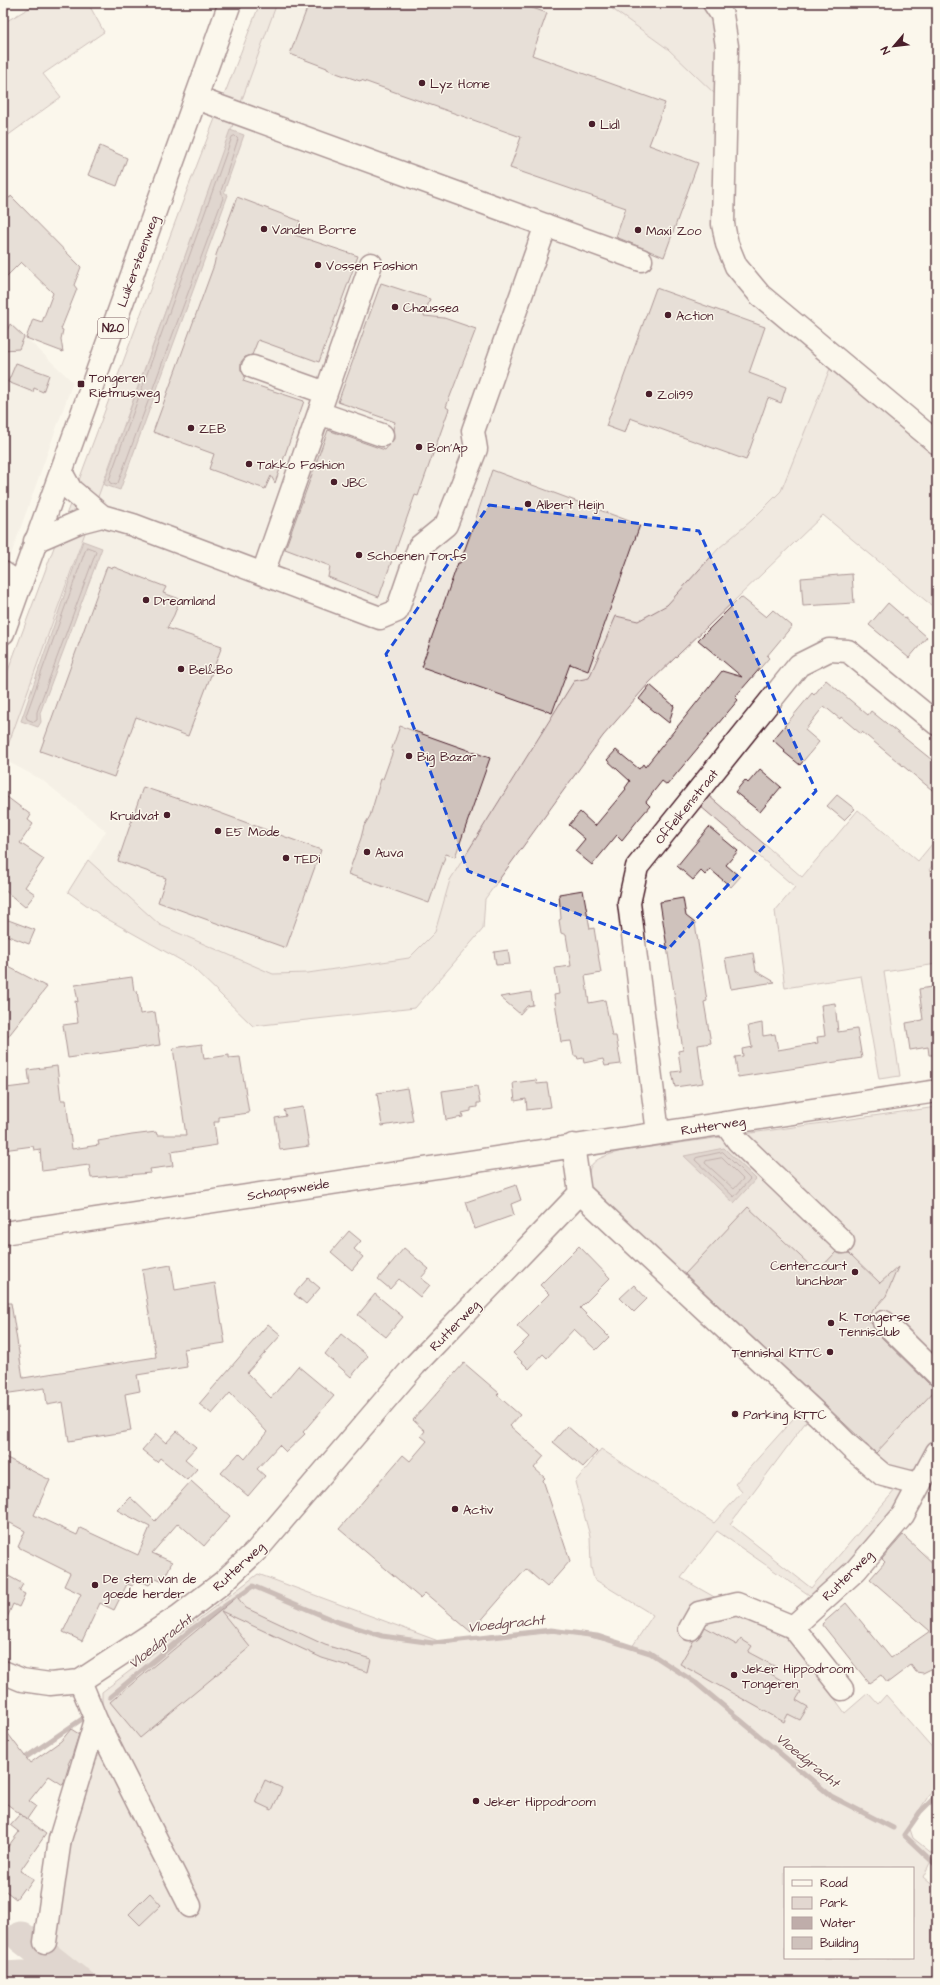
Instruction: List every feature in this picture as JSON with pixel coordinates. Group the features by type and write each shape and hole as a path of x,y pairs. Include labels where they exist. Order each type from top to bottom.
{"street":[{"name":"Luikersteenweg","path":"3,633 230,3"},
{"path":"714,3 722,15 727,46 723,224 727,244 736,266 760,295 937,443"},
{"path":"196,98 641,260"},
{"path":"61,472 71,490 102,516 133,525 380,618 397,612 419,547 446,525 476,449 473,431 546,225"},
{"path":"263,573 371,264"},
{"path":"253,367 326,393"},
{"path":"319,414 382,435"},
{"path":"35,541 79,522 102,516"},
{"path":"3,573 21,585"},
{"name":"Offelkenstraat","path":"658,1133 629,903 638,867 800,665 829,650 848,652 937,724"},
{"name":"Rutterweg","path":"573,1145 937,1091"},
{"path":"725,1123 738,1141 843,1242"},
{"path":"573,1145 580,1193 818,1415 850,1447 883,1475 918,1484"},
{"name":"Schaapsweide","path":"3,1232 573,1145"},
{"name":"Rutterweg","path":"3,1672 22,1680 50,1684 80,1681 179,1616 222,1583 257,1550 415,1365 580,1193"},
{"path":"884,1322 937,1374"},
{"name":"Rutterweg","path":"793,1627 856,1570 903,1514 918,1484 937,1452"},
{"path":"690,1629 699,1613 737,1604 793,1627 842,1689"},
{"path":"80,1681 96,1720 190,1906"},
{"path":"45,1942 60,1839 96,1720"}],"highlighted area":[{"path":"489,505 699,531 816,791 668,949 468,871 386,654"}],"shaded area":[{"path":"277,3 604,3 668,49 717,96 723,247 833,361 781,491 751,521 719,548 667,605 638,621 616,616 589,678 549,721 450,880 435,932 409,958 308,973 273,974 160,925 88,860 106,831 42,780 3,759"},
{"path":"3,316 73,382 3,577"}],"green space":[{"path":"38,3 88,3 104,32 43,74 61,97 3,139 3,18 5,22"},
{"path":"260,3 277,3 3,759 3,684 186,193"},
{"path":"604,3 707,3 716,16 717,96 668,49"},
{"path":"833,361 937,448 937,610 823,515 649,683 603,736 485,899 483,929 415,1008 253,1026 191,966 102,916 68,892 88,860 160,925 273,974 308,973 409,958 435,932 450,880 574,681 589,678 616,616 638,621 667,605 719,548 751,521 781,491"},
{"path":"709,796 802,877 858,810 918,861 937,838 937,859 929,870 937,877 937,964 884,972 900,1076 879,1079 861,976 785,988 775,911 795,887 700,806"},
{"name":"K. Tongerse Tennisclub","path":"937,1107 937,1447 914,1469 895,1474 591,1199 589,1171 592,1165 602,1157 622,1151"},
{"name":"Jeker Hippodroom","path":"801,1410 808,1419 730,1524 811,1588 896,1489 905,1494 871,1541 812,1597 717,1531 681,1578 795,1643 845,1713 868,1693 878,1704 886,1695 937,1753 937,1791 933,1789 909,1826 913,1838 934,1855 923,1877 937,1889 937,1982 110,1982 88,1972 49,1948 66,1831 102,1713 102,1692 258,1574 441,1642 493,1639 564,1631 632,1647 653,1615 594,1579 591,1567 590,1536 575,1482 601,1449 714,1523 742,1492 735,1484"}],"water":[{"path":"230,130 244,135 224,192 228,195 120,490 105,485 104,483"},
{"path":"83,541 102,548 40,713 41,722 38,727 21,721"},
{"path":"724,1148 756,1179 734,1203 684,1156"}],"building":[{"path":"309,3 518,3 547,13 532,55 665,103 649,145 698,163 664,257 616,237 626,208 510,168 521,137 361,80 360,81 339,74 290,54"},
{"path":"100,146 127,158 117,186 88,175"},
{"path":"3,194 10,198 11,196 81,267 74,285 77,289 61,329 63,330 61,339 63,352 26,338 33,319 42,322 53,293 21,262 3,280"},
{"path":"237,197 300,221 295,235 358,256 319,362 258,340 252,355 245,357 241,362 241,370 245,376 243,381 304,401 275,483 271,476 265,489 209,469 214,454 153,432 214,265 216,255"},
{"path":"381,283 430,299 424,316 444,318 476,329 446,407 449,409 418,496 415,495 379,597 328,577 330,566 285,549 328,430 385,450 394,439 393,429 395,422 338,402"},
{"path":"656,288 765,327 749,373 786,387 781,403 768,398 746,460 630,418 625,433 606,426"},
{"path":"10,324 24,337 19,349 3,350 3,339"},
{"path":"16,363 49,375 43,392 34,388 33,392 8,382"},
{"path":"492,470 640,525 588,671 570,664 552,713 422,667"},
{"path":"107,566 114,567 166,587 163,593 180,599 167,628 222,646 188,736 136,717 114,777 40,751"},
{"path":"852,574 854,603 803,606 801,578"},
{"path":"741,597 766,617 773,610 792,626 767,656 769,658 735,697 738,700 667,785 662,781 654,791 646,802 650,806 622,840 617,835 592,865 575,851 585,839 569,825 580,812 595,826 626,789 625,788 630,781 607,760 616,750 639,769 643,764 645,767 722,671 742,677 698,640"},
{"path":"888,603 927,637 909,658 869,625"},
{"path":"826,680 868,715 871,711 937,764 937,794 862,732 861,734 841,717 840,719 824,706 805,730 819,742 800,765 784,752 785,751 773,740 812,693 814,695"},
{"path":"650,685 674,706 669,723 639,699"},
{"path":"400,726 490,758 455,857 446,854 429,903 348,874 364,826 370,816 381,779 383,779 393,751 391,751"},
{"path":"760,769 781,787 760,812 735,792 745,780 748,783"},
{"path":"143,787 212,810 321,850 286,948 158,902 166,878 118,861"},
{"path":"3,794 31,815 28,820 33,824 20,843 44,859 25,887 35,894 25,907 3,889"},
{"path":"837,795 855,809 844,820 827,806"},
{"path":"709,827 738,851 726,865 740,877 731,887 710,869 705,875 701,871 693,880 677,866"},
{"path":"583,890 590,929 594,928 601,973 585,976 589,1003 605,1000 612,1036 616,1036 621,1064 605,1066 603,1059 584,1063 583,1058 578,1059 577,1056 574,1056 571,1041 561,1042 554,995 559,994 555,968 571,966 566,935 561,933 559,920 561,919 559,894"},
{"path":"683,898 686,916 695,923 707,1001 704,1002 711,1043 698,1045 703,1083 675,1087 672,1072 681,1071 678,1051 683,1050 660,902"},
{"path":"3,918 35,930 29,944 3,934"},
{"path":"508,950 510,964 496,965 494,952"},
{"path":"753,953 756,971 775,982 731,989 725,958"},
{"path":"3,964 47,987 3,1043"},
{"path":"132,977 134,991 137,990 140,1014 155,1012 160,1045 68,1058 63,1025 78,1023 75,1001 78,1002 75,985"},
{"path":"932,987 937,1018 937,1055 929,1055 928,1047 910,1050 906,1023 923,1020 919,989"},
{"path":"531,992 533,1005 527,1006 520,1014 500,997"},
{"path":"835,1003 838,1032 857,1029 862,1058 738,1077 735,1057 743,1056 742,1049 752,1047 748,1026 762,1023 763,1036 775,1034 778,1050 818,1043 817,1037 825,1036 821,1005"},
{"path":"202,1044 204,1059 229,1055 229,1058 240,1057 249,1113 219,1117 219,1122 214,1122 217,1145 171,1152 173,1166 150,1169 151,1173 91,1178 89,1165 42,1171 40,1149 34,1150 33,1146 3,1150 3,1092 6,1092 6,1088 30,1085 28,1070 57,1066 61,1100 66,1100 72,1149 99,1145 98,1141 156,1132 157,1135 186,1135 173,1048"},
{"path":"536,1080 537,1084 547,1083 551,1107 527,1110 526,1099 515,1101 513,1083"},
{"path":"477,1086 480,1103 477,1103 477,1107 471,1108 471,1111 462,1113 463,1117 446,1120 442,1091"},
{"path":"407,1088 413,1121 382,1126 377,1093"},
{"path":"303,1107 309,1146 280,1150 275,1118 286,1116 284,1110"},
{"path":"516,1185 521,1200 511,1204 514,1215 475,1229 466,1202"},
{"name":"Tennishal KTTC","path":"748,1207 817,1272 836,1252 840,1254 849,1253 880,1283 898,1267 886,1296 866,1318 872,1324 875,1331 928,1383 937,1386 937,1388 876,1453 685,1274"},
{"path":"349,1231 361,1241 354,1249 363,1257 352,1270 331,1252"},
{"path":"579,1246 610,1278 580,1308 609,1337 596,1350 574,1329 547,1358 543,1354 529,1369 513,1353 529,1337 517,1326 549,1294 540,1285"},
{"path":"404,1248 429,1269 421,1278 430,1285 420,1297 399,1279 390,1289 378,1279"},
{"path":"171,1265 175,1290 215,1283 225,1343 184,1349 187,1367 137,1375 140,1391 125,1394 131,1431 69,1441 63,1402 47,1405 45,1388 3,1394 3,1303 11,1303 23,1378 156,1357 142,1270"},
{"path":"308,1278 320,1288 306,1304 294,1294"},
{"path":"634,1285 647,1299 634,1312 620,1298"},
{"path":"375,1294 403,1317 386,1337 358,1315"},
{"path":"268,1324 281,1335 247,1373 271,1398 298,1366 334,1396 303,1432 305,1434 286,1452 279,1445 257,1469 265,1476 248,1496 221,1473 239,1453 245,1459 267,1432 230,1393 212,1414 199,1404"},
{"path":"341,1334 368,1356 351,1377 325,1354"},
{"name":"Activ","path":"464,1363 499,1393 497,1395 520,1415 510,1426 544,1456 534,1468 545,1478 543,1480 570,1561 547,1587 526,1569 471,1632 425,1593 420,1598 339,1529 403,1455 410,1461 427,1441 421,1436 425,1431 413,1420"},
{"path":"567,1426 597,1452 583,1467 553,1442"},
{"path":"177,1431 196,1447 185,1459 197,1469 187,1480 160,1458 157,1462 142,1450 156,1434 166,1443"},
{"path":"3,1456 50,1480 34,1515 77,1535 80,1528 138,1555 150,1527 117,1510 130,1497 155,1521 191,1481 230,1516 204,1546 178,1523 152,1553 172,1562 163,1581 156,1578 149,1585 136,1579 132,1586 127,1584 114,1610 100,1603 82,1641 63,1632 81,1594 64,1586 70,1573 18,1547 25,1531 3,1519"},
{"path":"903,1535 937,1567 937,1666 923,1673 916,1672 911,1665 887,1683 881,1675 869,1683 822,1624 846,1603 891,1658 930,1631 870,1579 885,1562 882,1559"},
{"path":"3,1573 23,1584 19,1591 25,1594 19,1607 13,1604 3,1627"},
{"path":"237,1597 246,1608 325,1645 371,1659 368,1672 322,1658 221,1611 250,1647 140,1738 110,1702"},
{"path":"705,1627 737,1645 741,1639 752,1646 748,1652 776,1667 771,1674 801,1692 796,1700 808,1707 800,1720 788,1714 784,1722 680,1664 694,1640 701,1635"},
{"path":"3,1727 30,1763 61,1741 71,1729 79,1734 68,1764 69,1765 63,1785 49,1776 29,1801 36,1806 27,1819 3,1801"},
{"path":"265,1780 282,1788 272,1810 255,1802"},
{"path":"20,1814 46,1834 20,1871 34,1879 26,1890 24,1888 16,1899 3,1889 3,1853 19,1832 10,1825"},
{"path":"150,1893 161,1905 140,1925 129,1914"}],"waterway":[{"name":"Vloedgracht","path":"110,1697 192,1629 253,1586 335,1621 382,1636 433,1643 551,1630 597,1636 650,1653 696,1683 831,1796 893,1828"},
{"name":"Vloedgracht","path":"22,1760 85,1717"},
{"name":"Vloedgracht","path":"937,1795 920,1812 904,1835 937,1866"},
{"path":"21,1937 77,1981"},
{"path":"3,1977 23,1976 79,1982"}],"place":[{"name":"Lyz Home","path":"422,83"},
{"name":"Lidl","path":"592,124"},
{"name":"Vanden Borre","path":"264,229"},
{"name":"Maxi Zoo","path":"638,230"},
{"name":"Vossen Fashion","path":"318,265"},
{"name":"Chaussea","path":"395,307"},
{"name":"Action","path":"668,315"},
{"name":"Tongeren Rietmusweg","path":"81,384"},
{"name":"Zoli99","path":"649,394"},
{"name":"ZEB","path":"191,428"},
{"name":"Bon’Ap","path":"419,447"},
{"name":"Takko Fashion","path":"249,464"},
{"name":"JBC","path":"334,482"},
{"name":"Albert Heijn","path":"528,504"},
{"name":"Schoenen Torfs","path":"359,555"},
{"name":"Dreamland","path":"146,600"},
{"name":"Bel&Bo","path":"181,669"},
{"name":"Big Bazar","path":"409,756"},
{"name":"Kruidvat","path":"167,815"},
{"name":"E5 Mode","path":"218,831"},
{"name":"Auva","path":"367,852"},
{"name":"TEDi","path":"286,858"},
{"name":"Centercourt lunchbar","path":"855,1272"},
{"name":"K. Tongerse Tennisclub","path":"831,1323"},
{"name":"Tennishal KTTC","path":"830,1352"},
{"name":"Parking KTTC","path":"735,1414"},
{"name":"Activ","path":"455,1509"},
{"name":"De stem van de goede herder","path":"95,1585"},
{"name":"Jeker Hippodroom Tongeren","path":"734,1675"},
{"name":"Jeker Hippodroom","path":"476,1801"}]}
